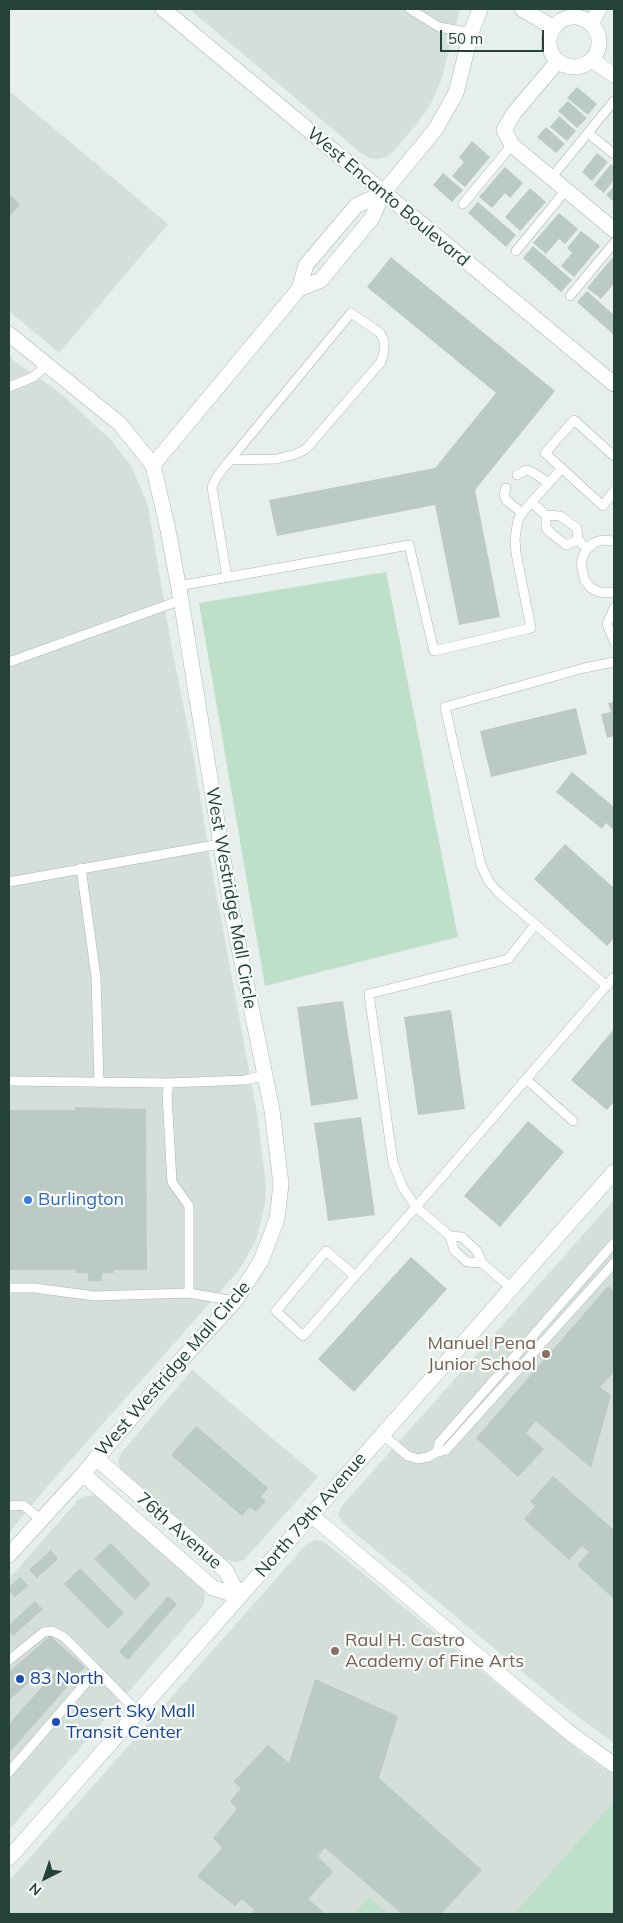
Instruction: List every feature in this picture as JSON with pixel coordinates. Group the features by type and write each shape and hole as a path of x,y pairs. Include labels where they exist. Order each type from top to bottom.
{"street":[{"name":"West Encanto Boulevard","path":"163,9 614,384"},
{"path":"299,289 321,280 372,218 383,193 435,130 447,112 456,93 471,33 480,9"},
{"path":"522,9 554,28"},
{"path":"591,24 599,9"},
{"path":"576,17 591,24 599,38 596,54 592,60 585,65 571,67 558,61 550,48 551,34 554,28 568,18 576,17"},
{"path":"592,60 614,75"},
{"path":"558,61 514,113 504,130 512,145 614,230"},
{"path":"153,465 299,289 306,266 356,206 383,193"},
{"name":"West Westridge Mall Circle","path":"9,334 120,424 153,465 180,593 237,939 266,1075 278,1151 281,1184 277,1219 261,1261 235,1301 9,1555"},
{"name":"North 79th Avenue","path":"9,1858 614,1172"},
{"name":"76th Avenue","path":"90,1466 226,1571 239,1596"},
{"name":"76th Avenue","path":"90,1466 213,1588 239,1596"},
{"path":"311,1515 528,1698 614,1764"}],"lane":[{"path":"410,9 440,27 471,33"},
{"path":"552,178 614,101"},
{"path":"588,133 614,154"},
{"path":"463,204 512,145"},
{"path":"516,251 566,190"},
{"path":"570,296 614,243"},
{"path":"228,577 212,487 216,478 230,460 351,313 380,334 384,342 381,362 306,449 277,459 230,460"},
{"path":"9,386 32,377 47,365"},
{"path":"614,456 574,420 545,453 603,506 614,491"},
{"path":"9,662 180,593 228,577 409,545 434,651 531,628 516,553 518,520 562,468"},
{"path":"517,474 526,470 549,482"},
{"path":"506,488 504,494 506,500 522,513"},
{"path":"532,503 546,515 560,516 577,528 578,540 588,549"},
{"path":"546,515 546,528 566,545 578,540"},
{"path":"614,541 602,540 588,549 583,556 581,565 585,581 591,588 599,592 614,594"},
{"path":"614,608 607,624 614,641"},
{"path":"607,986 535,925 489,882 481,865 465,804 445,707 584,668 614,662"},
{"path":"9,882 220,844"},
{"path":"81,868 96,977 99,1083"},
{"path":"482,1263 467,1262 454,1250 450,1236 416,1207 404,1188 393,1164 369,994 508,959 535,925"},
{"path":"355,1276 326,1251 276,1311 303,1336 416,1207 614,977"},
{"path":"9,1081 169,1082 245,1080 266,1075"},
{"path":"526,1079 573,1122"},
{"path":"169,1082 167,1095 172,1182 188,1206 188,1293"},
{"path":"450,1236 462,1237 477,1250 482,1263 511,1288"},
{"path":"436,1452 439,1443 614,1243"},
{"path":"382,1434 405,1453 418,1459 446,1450 614,1263"},
{"path":"9,1288 34,1288 95,1296 188,1293 235,1301"},
{"path":"9,1506 23,1506 41,1520"},
{"path":"9,1660 44,1632 52,1631 64,1637 138,1712"},
{"path":"9,1772 96,1671"}],"shaded area":[{"path":"189,9 460,9 441,81 431,103 417,124 393,152 386,157 377,159 369,158 361,153"},
{"path":"9,91 168,224 59,353 9,311"},
{"path":"9,353 14,361 59,392 112,441 132,467 148,506 172,649 194,758 210,860 257,1113 266,1185 265,1204 256,1240 239,1270 46,1488 9,1533"},
{"name":"Manuel Pena Junior School","path":"614,1200 614,1743 570,1711 344,1524 338,1515 341,1507"},
{"path":"192,1370 318,1477 244,1560 235,1562 226,1560 120,1469 118,1459 122,1452"},
{"name":"Desert Sky Mall Transit Center","path":"93,1495 98,1497 203,1589 205,1596 203,1606 9,1830 9,1579 78,1500"},
{"name":"Raul H. Castro Academy of Fine Arts","path":"316,1540 323,1541 584,1755 614,1775 614,1914 9,1914 9,1881 304,1547"}],"green space":[{"path":"386,572 458,937 265,986 199,603"},
{"path":"611,1805 614,1807 614,1914 514,1914"},
{"path":"369,1897 388,1914 354,1914"}],"building":[{"path":"577,87 597,104 588,115 567,98"},
{"path":"568,101 587,118 577,128 558,111"},
{"path":"559,116 576,131 567,141 550,127"},
{"path":"546,127 565,144 556,153 537,137"},
{"path":"472,141 490,157 465,187 452,176 464,162 459,157"},
{"path":"597,153 608,162 592,181 582,172"},
{"path":"611,164 614,167 614,180 604,193 594,185"},
{"path":"505,167 523,183 510,198 505,193 492,208 479,197"},
{"path":"443,173 463,190 452,202 433,185"},
{"path":"614,186 614,202 606,195"},
{"path":"530,188 546,202 520,231 505,217"},
{"path":"9,194 20,204 9,217"},
{"path":"478,202 516,235 506,247 468,213"},
{"path":"559,213 578,229 565,244 559,239 546,254 533,243"},
{"path":"581,231 600,246 574,277 561,266 572,253 567,248"},
{"path":"533,246 572,280 561,292 523,258"},
{"path":"391,257 555,391 475,490 500,617 459,625 435,505 277,536 269,500 435,468 496,393 367,287"},
{"path":"612,258 614,260 614,287 613,285 601,299 587,288"},
{"path":"587,291 614,315 614,335 577,302"},
{"path":"614,702 614,736 607,738 601,714 611,712 608,703"},
{"path":"576,708 587,754 491,777 480,731"},
{"path":"572,772 614,807 614,830 606,823 602,829 556,792"},
{"path":"565,844 614,888 614,938 607,946 534,879"},
{"path":"343,1001 358,1099 311,1106 297,1007"},
{"path":"451,1010 465,1109 418,1115 404,1017"},
{"path":"614,1029 614,1102 607,1110 571,1080"},
{"path":"75,1107 146,1109 147,1270 114,1270 114,1273 102,1273 102,1281 88,1281 88,1273 75,1273 76,1270 9,1270 9,1110 75,1110"},
{"path":"361,1117 375,1215 328,1221 314,1123"},
{"path":"528,1121 564,1152 500,1227 464,1196"},
{"path":"411,1257 447,1289 354,1392 318,1359"},
{"path":"608,1286 614,1291 614,1372 600,1387 611,1395 591,1468 536,1421 526,1433 544,1449 518,1477 476,1438"},
{"path":"196,1426 268,1488 261,1497 266,1501 256,1512 250,1507 242,1516 171,1455"},
{"path":"553,1476 614,1530 614,1599 577,1565 589,1552 582,1546 569,1560 524,1519 535,1506 530,1502"},
{"path":"111,1543 151,1584 135,1600 94,1559"},
{"path":"51,1550 58,1559 37,1578 29,1570"},
{"path":"80,1568 124,1613 108,1629 64,1584"},
{"path":"20,1577 28,1586 15,1597 9,1591 9,1587"},
{"path":"168,1596 177,1604 128,1660 119,1652"},
{"path":"35,1601 43,1609 13,1636 9,1632 9,1625"},
{"path":"50,1636 85,1667 9,1753 9,1724 55,1672 48,1666 9,1700 9,1672"},
{"path":"315,1679 398,1716 379,1778 482,1870 441,1914 402,1914 325,1848 318,1856 333,1872 308,1899 326,1914 251,1914 254,1910 242,1899 235,1906 197,1876 222,1848 213,1838 237,1809 230,1801 241,1788 233,1782 268,1745 289,1763"}],"place":[{"name":"Burlington","path":"28,1200"},
{"name":"Manuel Pena Junior School","path":"546,1354"},
{"name":"Raul H. Castro Academy of Fine Arts","path":"335,1651"},
{"name":"83 North","path":"20,1679"},
{"name":"Desert Sky Mall Transit Center","path":"56,1722"}]}
